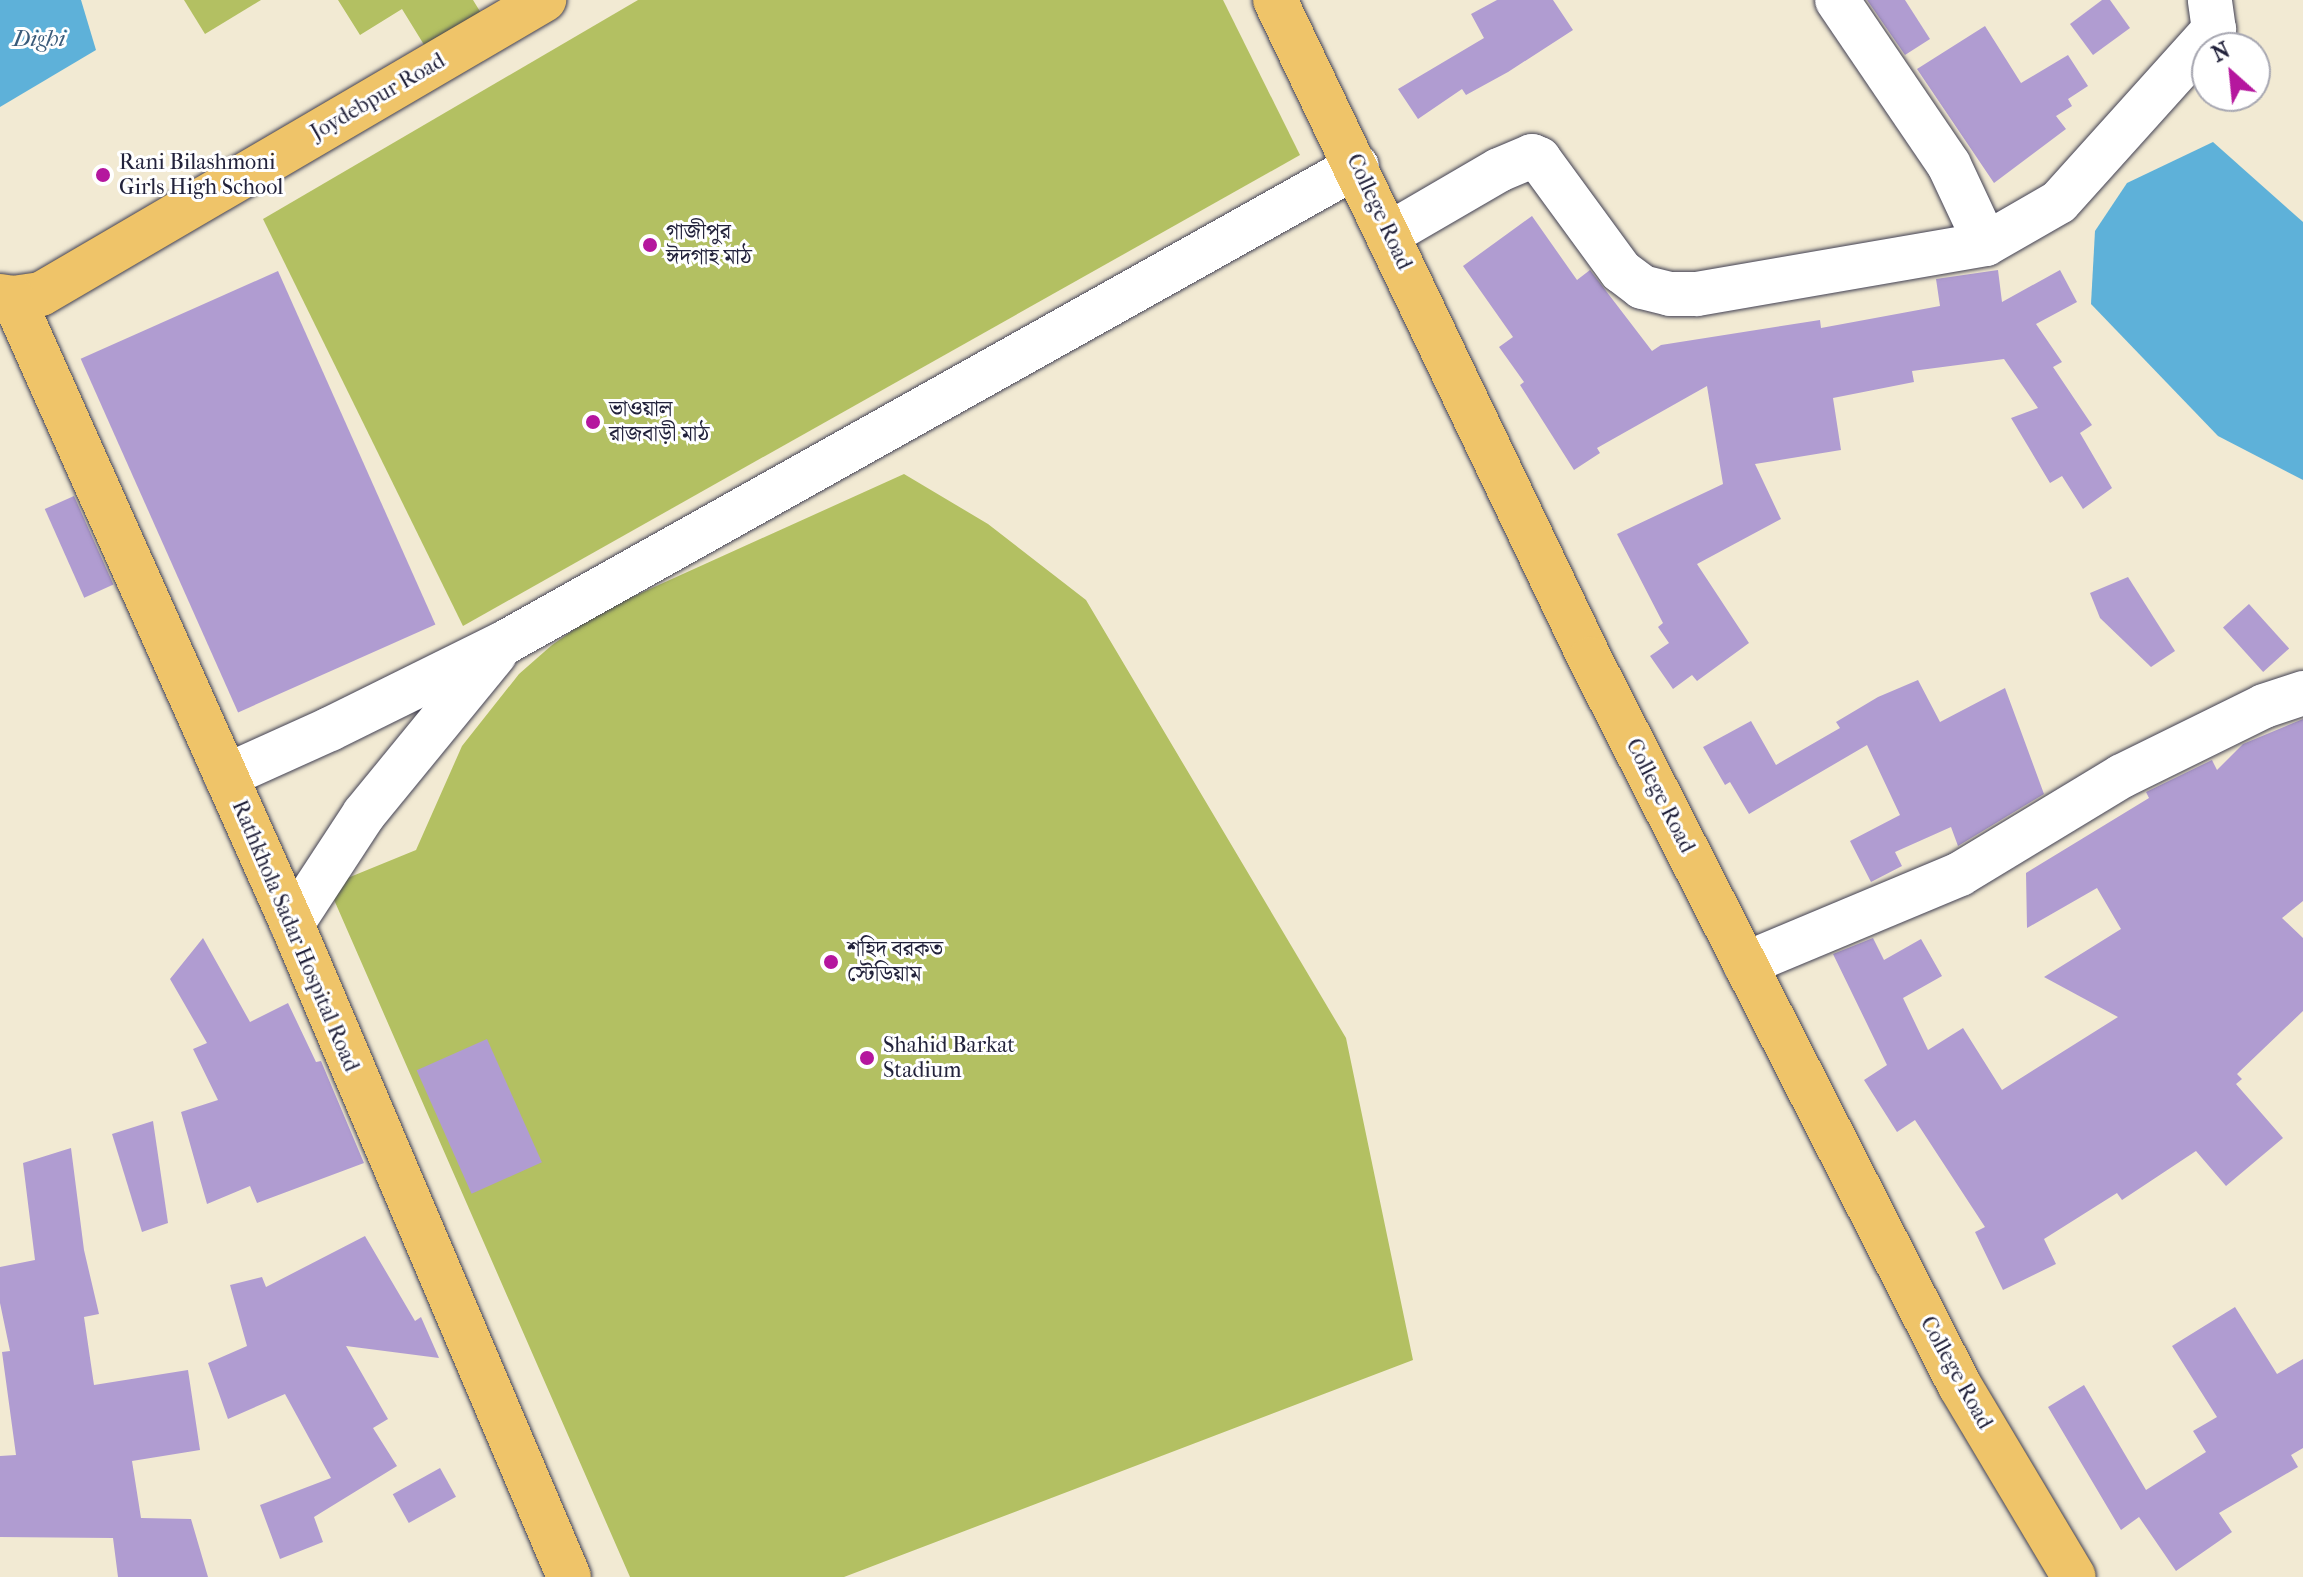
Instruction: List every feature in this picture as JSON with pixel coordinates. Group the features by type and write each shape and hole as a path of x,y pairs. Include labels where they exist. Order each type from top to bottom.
{"main road":[{"name":"Joydebpur Road","path":"6,297 41,294 544,0"},
{"name":"College Road","path":"1275,0 1590,659 1960,1386 2074,1577"},
{"name":"Rathkhola Sadar Hospital Road","path":"6,297 292,924 569,1577"}],"street":[{"path":"1837,0 1949,165 1986,244"},
{"path":"1389,234 1499,170 1532,156 1539,159 1621,271 1642,287 1670,294 1697,294 1986,244 2059,202 2214,30 2210,0"},
{"path":"226,776 330,729 504,643 1357,166"},
{"path":"292,924 364,814 504,643"},
{"path":"1745,964 1960,874 2122,776 2264,706 2303,693"}],"green space":[{"path":"184,0 261,0 205,34"},
{"path":"338,0 473,0 481,13 426,48 402,9 360,35"},
{"name":"ভাওয়াল রাজবাড়ী মাঠ","path":"638,0 1223,0 1300,155 463,626 263,219"},
{"name":"শহিদ বরকত স্টেডিয়াম","path":"904,474 988,524 1086,600 1346,1038 1413,1360 844,1577 630,1577 328,886 416,850 462,746 519,674 552,645 599,612"}],"water":[{"name":"Dighi","path":"0,0 81,0 96,50 0,107"},
{"path":"2213,142 2303,222 2303,480 2218,436 2091,304 2095,231 2127,183"}],"building":[{"path":"1497,0 1553,0 1573,30 1466,95 1462,89 1418,119 1398,89 1484,38 1471,14"},
{"path":"1867,0 1905,0 1930,39 1905,55"},
{"path":"2102,0 2110,0 2130,28 2093,55 2070,24"},
{"path":"1985,26 2021,83 2068,55 2088,86 2068,99 2072,106 2056,116 2066,129 1994,183 1917,69"},
{"path":"1532,216 1577,280 1590,270 1652,351 1661,345 1820,320 1821,328 1940,306 1936,279 1998,270 2002,302 2060,270 2077,302 2036,324 2062,362 2053,367 2092,425 2080,433 2112,488 2083,509 2062,476 2050,483 2011,418 2038,408 2004,359 1912,371 1914,382 1833,398 1841,450 1755,464 1781,519 1697,564 1749,643 1697,681 1692,675 1673,689 1650,656 1669,643 1658,627 1663,623 1617,534 1723,484 1707,386 1597,448 1600,453 1574,470 1520,385 1524,382 1499,347 1513,337 1463,266"},
{"path":"278,271 435,625 238,712 81,359"},
{"path":"74,496 113,585 84,598 45,509"},
{"path":"2128,577 2175,651 2151,667 2100,618 2090,593"},
{"path":"2249,604 2289,649 2263,672 2223,627"},
{"path":"1918,680 1940,722 2005,688 2044,794 1958,846 1951,827 1895,852 1902,866 1871,882 1850,841 1900,815 1867,745 1749,814 1730,782 1725,785 1703,747 1751,721 1776,765 1840,728 1836,722 1878,697"},
{"path":"2303,719 2303,901 2282,918 2303,938 2303,1011 2237,1074 2242,1079 2236,1084 2283,1138 2226,1186 2196,1151 2122,1200 2117,1193 2044,1239 2056,1264 2003,1290 1975,1232 1985,1227 1915,1120 1897,1132 1864,1080 1887,1065 1833,954 1873,938 1884,960 1921,939 1942,976 1903,998 1928,1050 1963,1028 2002,1090 2118,1017 2044,977 2121,929 2097,888 2027,928 2026,873 2149,798 2146,792 2212,760 2217,770 2243,744"},
{"path":"203,938 250,1022 288,1003 316,1062 321,1061 364,1163 257,1203 250,1186 207,1204 181,1112 218,1100 193,1049 207,1043 170,979"},
{"path":"487,1039 542,1162 472,1194 417,1070"},
{"path":"153,1121 168,1223 142,1232 112,1134"},
{"path":"71,1148 84,1250 99,1314 84,1317 94,1385 188,1370 200,1450 132,1461 141,1518 191,1519 208,1577 118,1577 113,1538 0,1537 0,1456 16,1455 2,1352 10,1351 0,1303 0,1267 35,1260 23,1163"},
{"path":"365,1236 415,1321 421,1317 439,1358 346,1346 388,1419 373,1428 397,1466 314,1517 323,1542 280,1559 260,1505 331,1478 285,1394 228,1419 208,1363 247,1346 230,1285 262,1277 266,1287"},
{"path":"2235,1307 2277,1374 2303,1359 2303,1448 2291,1455 2298,1467 2219,1513 2232,1532 2176,1571 2139,1517 2121,1530 2048,1407 2084,1385 2146,1490 2206,1452 2193,1431 2217,1417 2172,1346"},
{"path":"440,1468 456,1497 409,1523 393,1494"}],"place":[{"name":"Rani Bilashmoni Girls High School","path":"103,175"},
{"name":"গাজীপুর ঈদগাহ মাঠ","path":"650,245"},
{"name":"ভাওয়াল রাজবাড়ী মাঠ","path":"593,422"},
{"name":"শহিদ বরকত স্টেডিয়াম","path":"831,962"},
{"name":"Shahid Barkat Stadium","path":"867,1058"}]}
